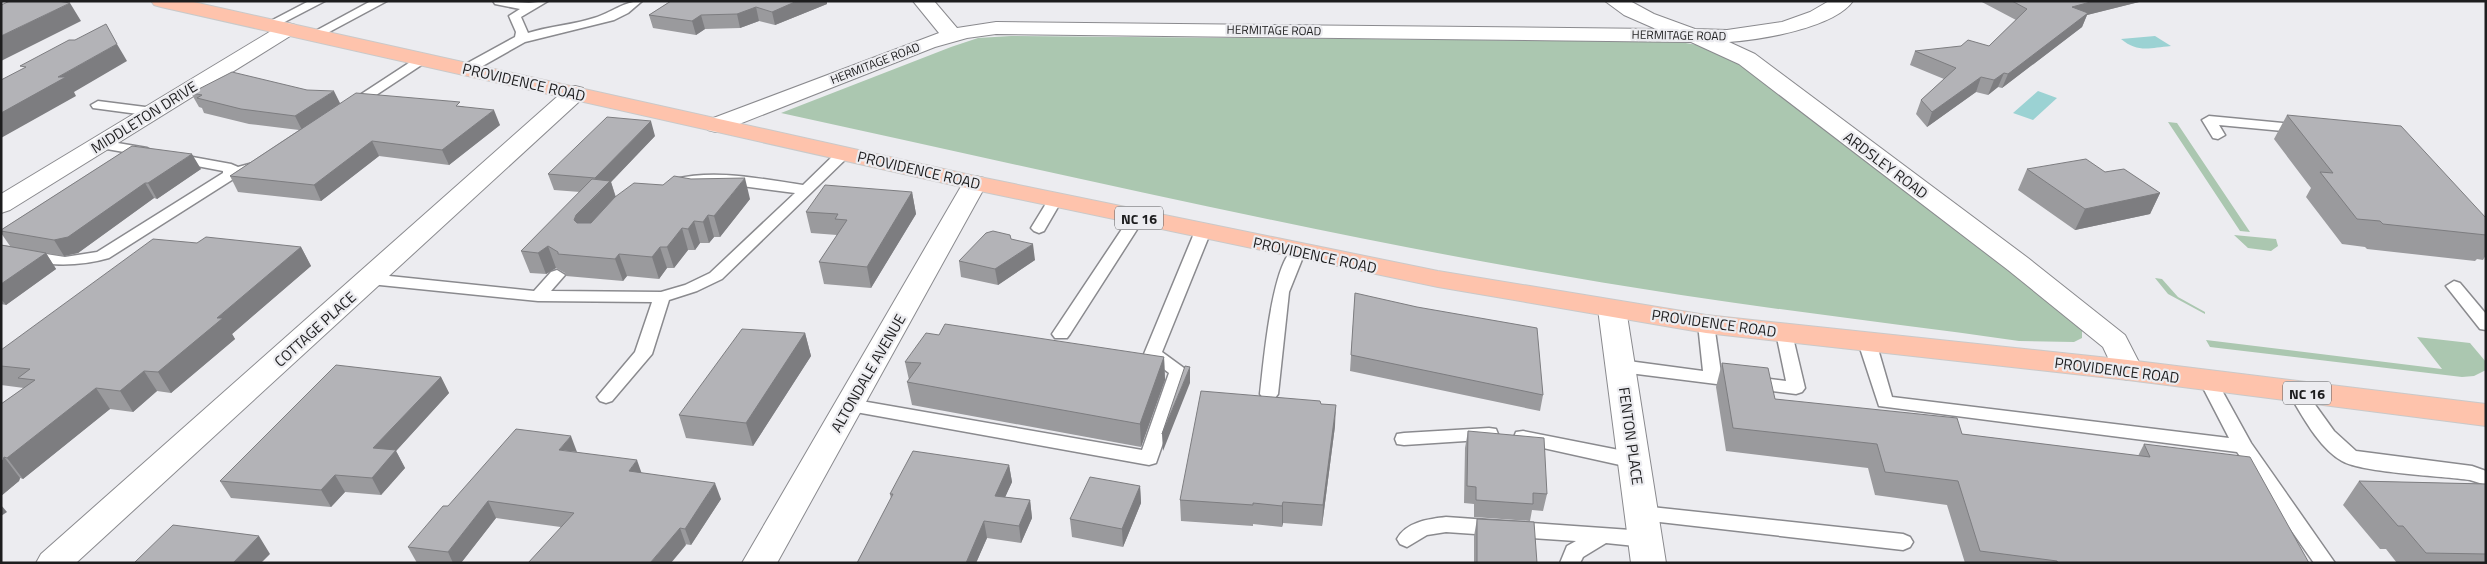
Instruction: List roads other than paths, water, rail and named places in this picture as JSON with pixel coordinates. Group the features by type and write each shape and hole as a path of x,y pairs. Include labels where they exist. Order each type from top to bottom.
{"main road":[{"name":"PROVIDENCE ROAD","path":"161,1 976,183 1297,252 1438,279 1706,324 2128,370 2486,415"}],"street":[{"path":"923,1 952,35"},
{"name":"ARDSLEY ROAD","path":"1614,1 1653,22 1722,46 1747,59 2018,264 2115,342 2128,370"},
{"name":"HERMITAGE ROAD","path":"716,125 952,35 996,28 1750,35 1775,30 1826,12 1843,1"},
{"name":"MIDDLETON DRIVE","path":"1,205 153,112 278,27"},
{"name":"COTTAGE PLACE","path":"53,563 575,93"},
{"name":"ALTONDALE AVENUE","path":"759,563 976,183"},
{"name":"FENTON PLACE","path":"1612,309 1645,538"}],"lane":[{"path":"278,27 319,1"},
{"path":"314,35 380,2 391,1"},
{"path":"499,1 530,7"},
{"path":"521,39 522,32 515,16 542,1"},
{"path":"467,69 533,34 599,21 628,8 636,1"},
{"path":"342,112 421,59"},
{"path":"98,106 153,112"},
{"path":"2218,135 2209,120 2313,130"},
{"path":"100,144 230,168 230,176"},
{"path":"370,279 538,296 662,297 691,288 716,276 737,258 804,190 844,153"},
{"path":"1,252 64,263 92,259 103,255 230,176 264,162"},
{"path":"665,186 704,178 725,178 804,190"},
{"path":"1039,228 1055,200"},
{"path":"1061,334 1137,217"},
{"path":"850,405 1149,458 1179,371 1153,354 1203,232"},
{"path":"1269,394 1281,292 1297,252"},
{"path":"538,296 557,275"},
{"path":"2454,286 2486,325"},
{"path":"606,397 643,354 662,297"},
{"path":"1706,324 1713,378"},
{"path":"1621,366 1796,388 1785,333"},
{"path":"1867,342 1885,402 2243,446"},
{"path":"2208,380 2243,446 2324,563"},
{"path":"2297,392 2327,436 2349,456 2367,461 2472,473 2486,478"},
{"path":"1404,438 1487,434 1509,435 1550,442 1603,456 1634,460"},
{"path":"1408,539 1412,534 1423,529 1447,525 1472,525 1645,538 1903,542"},
{"path":"1570,563 1574,552 1602,536"}],"water":[{"path":"2155,36 2171,46 2138,48 2121,39"},
{"path":"2038,91 2057,98 2033,120 2013,113"}]}
